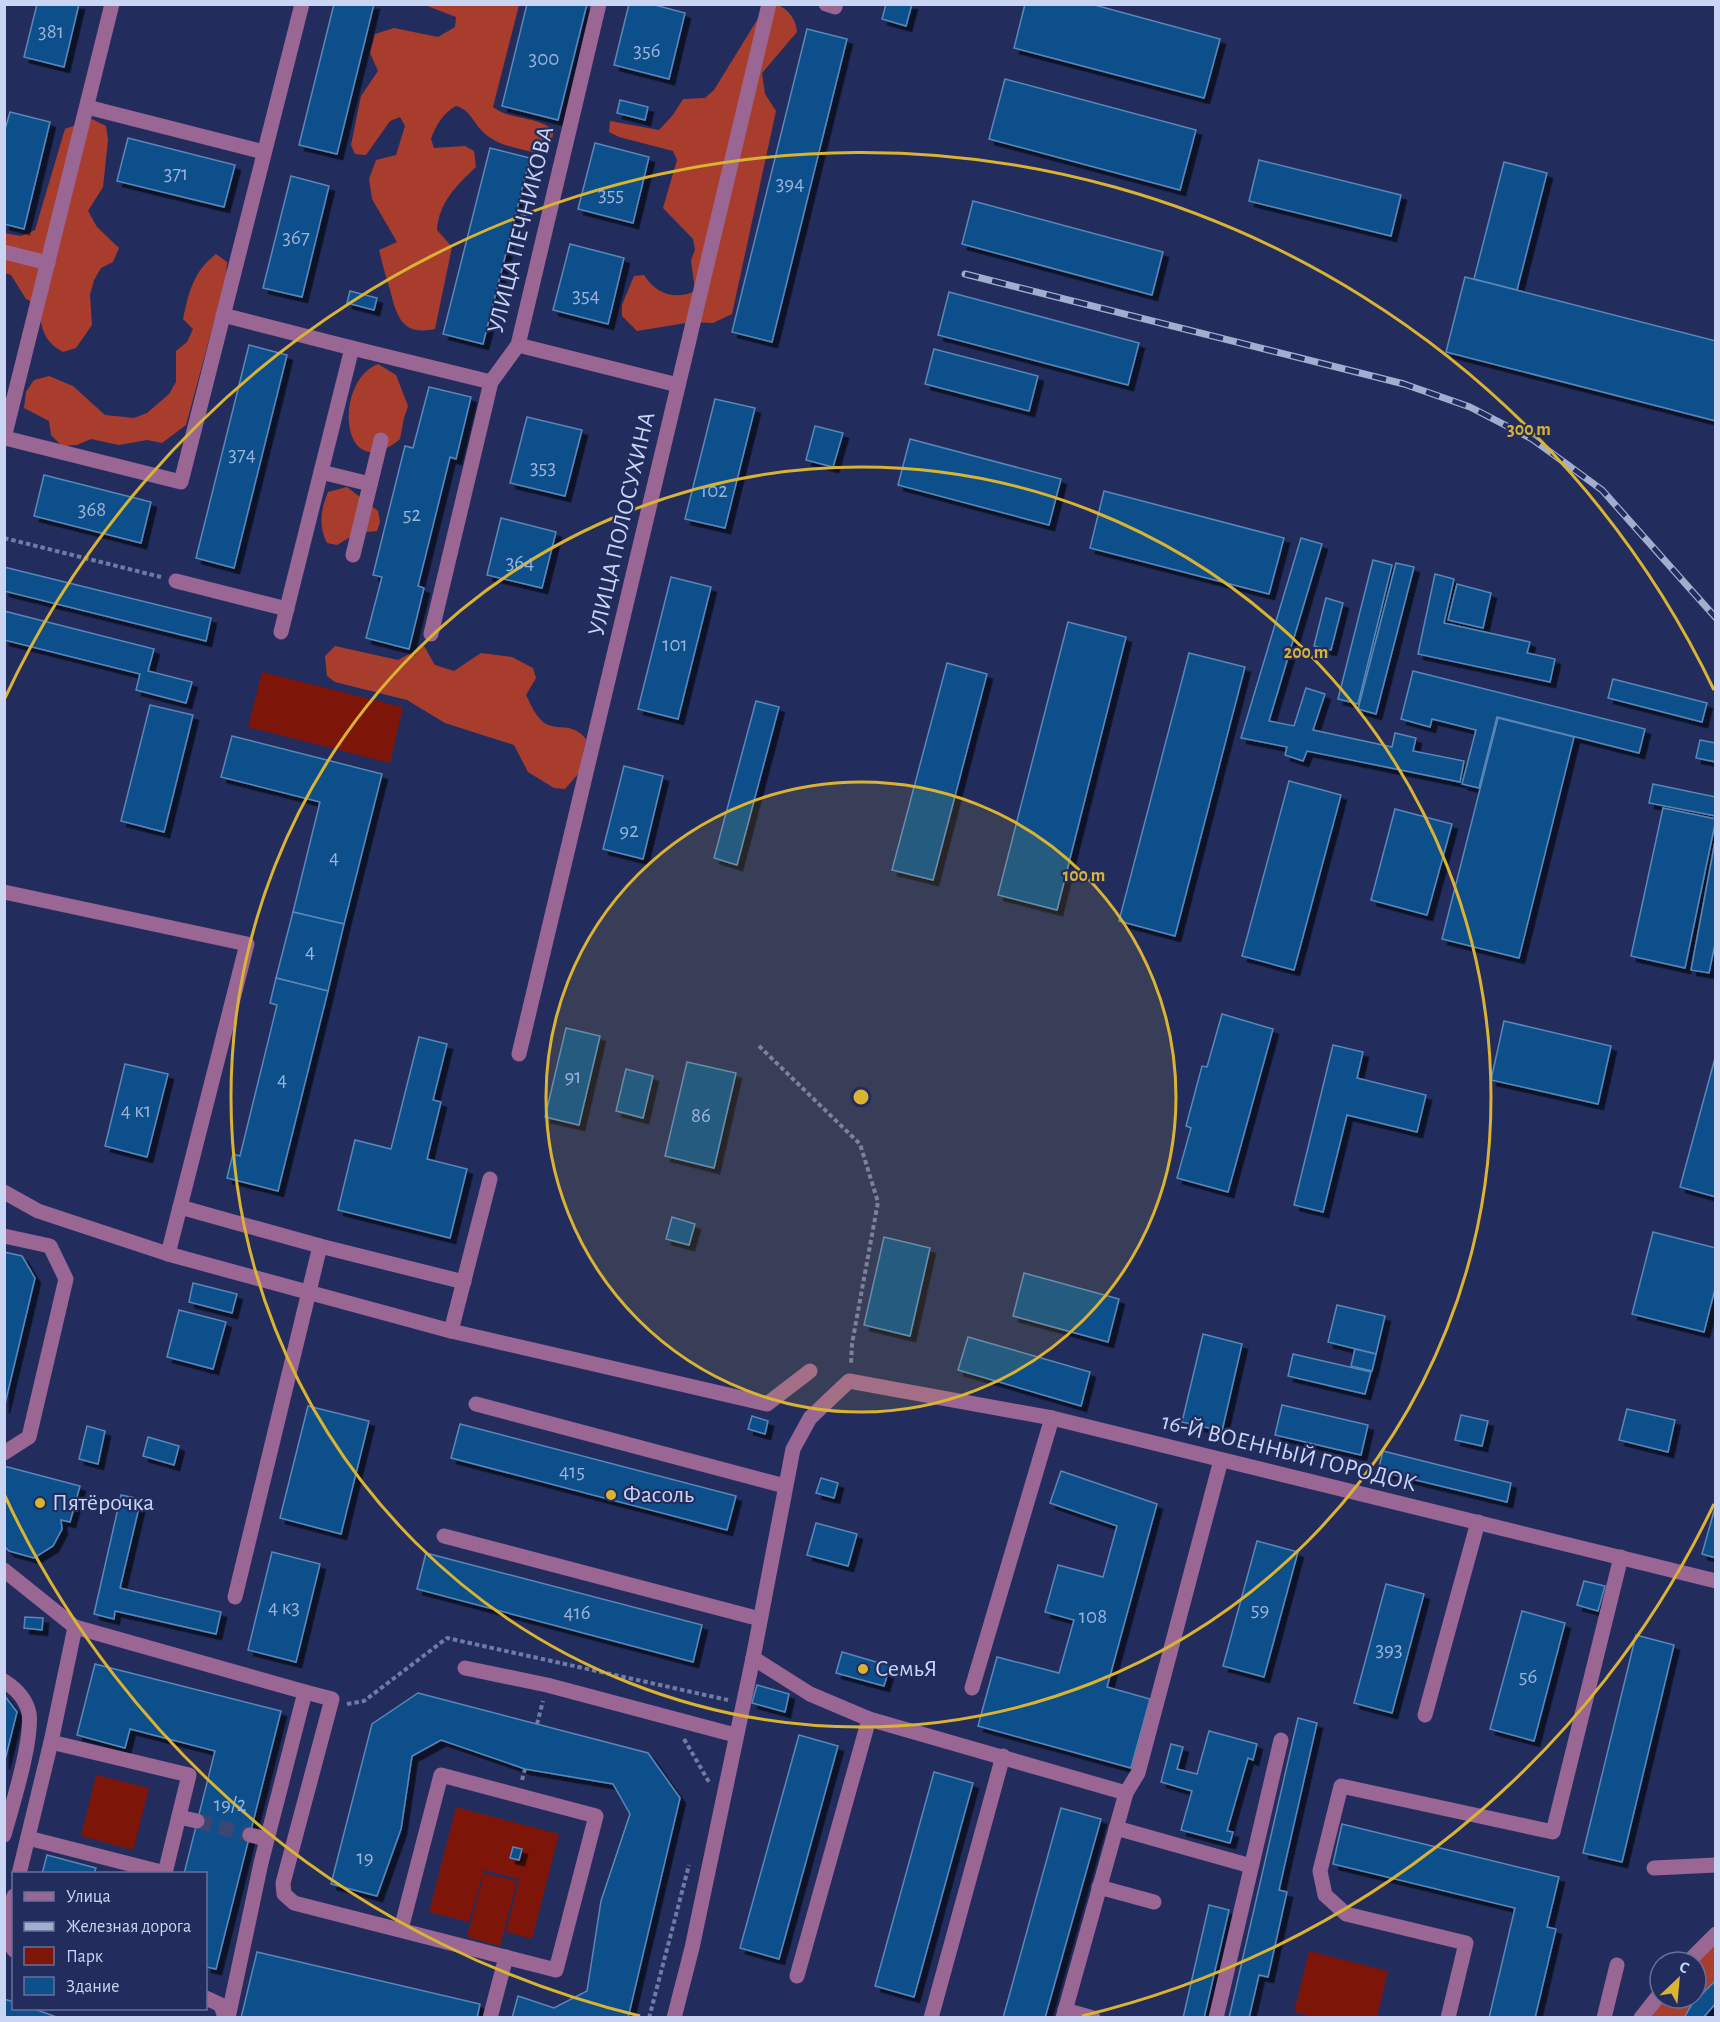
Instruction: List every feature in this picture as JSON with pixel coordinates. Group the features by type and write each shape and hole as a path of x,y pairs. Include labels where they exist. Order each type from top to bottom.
{"street":[{"path":"112,4 5,438 181,482 302,4"},
{"name":"УЛИЦА ПЕЧНИКОВА","path":"431,634 491,382 518,345 599,4"},
{"name":"УЛИЦА ПОЛОСУХИНА","path":"519,1054 769,4"},
{"path":"87,107 264,152"},
{"path":"4,252 48,263"},
{"path":"223,315 491,382"},
{"path":"518,345 678,385"},
{"path":"281,632 352,348"},
{"path":"353,555 381,441"},
{"path":"321,472 370,484"},
{"path":"176,581 287,609"},
{"path":"4,892 247,944 168,1254"},
{"path":"451,1330 490,1179"},
{"path":"4,1192 38,1211 168,1254 451,1330 767,1404 810,1371"},
{"path":"180,1207 320,1246 464,1282"},
{"path":"4,1236 50,1246 66,1279 29,1437 4,1453"},
{"path":"235,1597 320,1246"},
{"path":"674,2018 692,1948 753,1658 793,1449 810,1418 849,1381"},
{"name":"16-Й ВОЕННЫЙ ГОРОДОК","path":"849,1381 1052,1418 1716,1581"},
{"path":"476,1404 785,1486"},
{"path":"972,1688 1052,1418"},
{"path":"1093,2018 1064,2014 1126,1792 1138,1773 1221,1460"},
{"path":"1425,1715 1478,1522"},
{"path":"444,1536 760,1619"},
{"path":"1448,2018 1466,1943 1347,1914 1325,1895 1320,1871 1341,1786 1553,1832 1622,1557"},
{"path":"4,1570 75,1627 332,1699 283,1882 284,1894 294,1903 556,1970 596,1816 441,1775 401,1929"},
{"path":"20,1872 51,1742 75,1627"},
{"path":"753,1658 810,1694 868,1719 1126,1792"},
{"path":"465,1668 547,1685 735,1735"},
{"path":"4,1681 17,1689 29,1712 29,1735 4,1835"},
{"path":"226,2018 267,1839 305,1692"},
{"path":"797,1977 868,1719"},
{"path":"1216,2018 1281,1740"},
{"path":"51,1742 189,1775 165,1872"},
{"path":"930,2018 1003,1756"},
{"path":"179,1817 197,1821"},
{"path":"1116,1828 1251,1866"},
{"path":"250,1834 267,1839"},
{"path":"28,1838 161,1872"},
{"path":"1654,1868 1716,1865"},
{"path":"1100,1887 1154,1902"},
{"path":"12,1904 6,1928 12,1947"},
{"path":"1700,1950 1716,1934"},
{"path":"490,2018 506,1957"},
{"path":"1604,2018 1617,1965"},
{"path":"207,1998 221,2005 226,2018"}],"path":[{"path":"4,538 176,581"},
{"path":"759,1046 860,1144 878,1202 852,1344 849,1381"},
{"path":"672,1718 710,1784"},
{"path":"649,2018 690,1862"}],"green space":[{"path":"262,672 403,707 390,763 248,727"},
{"path":"96,1775 149,1788 133,1850 81,1836"},
{"path":"456,1807 559,1834 532,1939 506,1932 519,1879 484,1870 469,1922 429,1912"},
{"path":"484,1873 517,1881 500,1946 467,1937"},
{"path":"1309,1951 1388,1971 1377,2017 1315,2017 1294,2012"}],"shaded area":[{"path":"771,4 789,13 795,22 797,32 762,73 765,94 776,111 732,314 713,323 692,322 637,331 622,316 622,305 634,276 644,275 666,294 688,294 695,291 691,260 695,250 693,239 663,208 677,160 673,151 619,137 609,132 610,121 659,130 673,115 683,99 705,98 714,90 765,7"},
{"path":"425,5 519,5 493,107 508,114 540,122 554,131 549,150 540,154 495,141 483,132 465,110 456,106 440,120 431,139 434,148 465,146 474,151 476,167 450,195 438,220 437,230 452,247 435,329 415,330 403,322 395,308 379,250 397,242 372,199 369,179 376,160 396,155 405,126 400,117 390,121 366,155 355,154 351,145 361,96 378,71 370,53 375,34 394,28 438,37 455,27 456,17"},
{"path":"92,119 106,126 108,140 103,187 88,211 97,227 119,248 113,262 101,268 94,280 90,295 92,325 76,348 63,352 51,343 44,333 38,305 26,299 11,275 5,273 4,233 21,236 35,230 65,129"},
{"path":"216,254 227,262 226,277 186,425 162,443 147,440 119,445 91,439 77,445 62,446 51,435 49,421 24,408 26,392 34,380 49,376 73,386 105,415 134,418 147,413 169,394 176,382 176,351 187,342 193,329 183,319 190,291 197,275"},
{"path":"378,364 396,375 408,406 400,439 380,451 365,451 355,442 350,427 349,409 354,390 363,374"},
{"path":"347,487 378,511 380,522 377,531 357,533 337,545 327,543 322,524 322,511 328,492"},
{"path":"335,646 398,660 424,646 435,665 454,671 481,653 512,657 533,668 536,678 526,695 539,718 551,726 576,730 586,739 579,773 565,789 554,788 528,772 514,745 445,723 407,700 335,682 327,676 325,656"},
{"path":"1715,1944 1715,1980 1708,1987 1708,1951"},
{"path":"1656,2010 1688,2010 1684,2017 1651,2018"}],"building":[{"path":"37,4 79,4 64,67 24,57"},
{"path":"334,4 374,4 337,154 299,145"},
{"path":"527,4 587,4 558,120 502,106"},
{"path":"629,4 651,4 685,13 669,79 614,65"},
{"path":"886,4 912,4 906,26 882,19"},
{"path":"1025,4 1091,4 1220,39 1204,98 1014,48"},
{"path":"807,29 847,39 772,342 732,332"},
{"path":"1005,79 1196,130 1180,190 989,139"},
{"path":"620,100 648,107 645,120 617,113"},
{"path":"10,112 50,122 24,229 4,224 4,133"},
{"path":"128,138 235,165 224,207 117,181"},
{"path":"595,143 649,157 633,223 578,209"},
{"path":"490,148 530,158 483,344 443,334"},
{"path":"1259,160 1401,195 1391,236 1249,201"},
{"path":"1504,162 1547,173 1517,290 1474,279"},
{"path":"291,176 329,186 302,297 263,288"},
{"path":"973,201 1163,252 1152,295 962,244"},
{"path":"570,244 624,258 608,324 553,310"},
{"path":"1465,277 1716,341 1716,421 1446,352"},
{"path":"350,291 377,298 374,310 347,303"},
{"path":"949,292 1139,343 1128,385 938,335"},
{"path":"249,345 287,355 234,568 196,558"},
{"path":"934,349 1038,376 1029,411 925,384"},
{"path":"429,387 471,397 456,459 450,457 418,586 424,588 409,649 366,638 382,577 373,575 405,446 413,448"},
{"path":"715,399 755,408 725,528 685,519"},
{"path":"527,417 582,430 565,496 510,483"},
{"path":"815,426 843,433 833,467 806,460"},
{"path":"910,439 1061,479 1049,525 898,485"},
{"path":"44,475 151,502 141,543 34,516"},
{"path":"1104,491 1284,538 1269,594 1090,548"},
{"path":"501,518 556,532 542,588 487,575"},
{"path":"1301,538 1322,544 1269,721 1294,726 1306,688 1325,694 1313,730 1392,747 1395,733 1416,738 1413,751 1464,761 1460,782 1307,751 1303,761 1285,755 1287,747 1241,738"},
{"path":"1373,560 1392,565 1358,704 1338,699"},
{"path":"1396,563 1414,567 1376,714 1358,709"},
{"path":"4,567 211,618 206,641 4,591"},
{"path":"1435,574 1454,579 1444,623 1530,642 1527,653 1555,659 1550,682 1418,654"},
{"path":"671,577 711,587 678,719 638,709"},
{"path":"1457,584 1491,593 1483,628 1448,620"},
{"path":"1326,598 1343,603 1331,650 1314,646"},
{"path":"4,611 154,649 148,671 192,682 186,703 136,690 140,674 4,640"},
{"path":"1068,622 1126,637 1057,910 998,895"},
{"path":"1189,653 1245,667 1175,936 1119,921"},
{"path":"947,663 987,674 933,880 892,870"},
{"path":"1413,671 1645,729 1639,753 1497,717 1479,788 1462,784 1476,730 1432,719 1430,727 1401,719"},
{"path":"1613,679 1707,703 1702,722 1608,698"},
{"path":"756,701 779,707 737,865 714,858"},
{"path":"150,705 193,715 164,832 121,821"},
{"path":"1498,718 1574,737 1519,958 1442,939"},
{"path":"232,736 382,774 344,924 293,912 320,802 221,777"},
{"path":"1700,740 1716,743 1716,762 1696,758"},
{"path":"624,766 663,776 643,859 603,849"},
{"path":"1289,781 1341,795 1294,970 1242,956"},
{"path":"1653,784 1716,797 1716,816 1649,803"},
{"path":"1663,808 1716,819 1685,968 1631,956"},
{"path":"1395,809 1452,824 1427,915 1371,900"},
{"path":"1716,836 1716,939 1709,973 1691,970"},
{"path":"293,912 344,924 328,991 276,978"},
{"path":"276,978 328,991 278,1191 227,1178 233,1154 240,1156 277,1005 270,1003"},
{"path":"1222,1014 1273,1029 1228,1192 1177,1178 1191,1128 1186,1126 1202,1066 1207,1067"},
{"path":"1504,1021 1611,1046 1598,1104 1491,1080"},
{"path":"566,1028 600,1036 579,1125 545,1117"},
{"path":"419,1037 447,1044 433,1100 441,1102 427,1159 467,1169 450,1238 338,1210 355,1140 391,1149"},
{"path":"1333,1045 1363,1052 1357,1078 1426,1095 1417,1132 1347,1115 1323,1212 1294,1205"},
{"path":"1716,1058 1716,1197 1680,1187"},
{"path":"687,1062 736,1073 714,1168 665,1156"},
{"path":"125,1064 168,1074 147,1157 105,1146"},
{"path":"626,1069 653,1076 643,1118 616,1111"},
{"path":"672,1217 695,1224 689,1245 666,1239"},
{"path":"1653,1232 1716,1248 1716,1285 1704,1332 1632,1314"},
{"path":"884,1237 930,1248 910,1336 864,1325"},
{"path":"4,1252 22,1256 35,1278 4,1408"},
{"path":"1024,1273 1119,1299 1108,1342 1013,1316"},
{"path":"193,1283 237,1294 232,1313 189,1302"},
{"path":"1337,1305 1385,1316 1376,1354 1328,1342"},
{"path":"179,1310 226,1322 213,1369 167,1357"},
{"path":"1203,1334 1242,1344 1222,1431 1182,1422"},
{"path":"968,1337 1090,1372 1081,1406 958,1370"},
{"path":"1355,1349 1376,1354 1372,1371 1351,1366"},
{"path":"1293,1354 1371,1372 1365,1394 1288,1376"},
{"path":"1282,1405 1368,1425 1361,1455 1275,1435"},
{"path":"308,1406 369,1421 341,1534 280,1518"},
{"path":"1627,1409 1675,1420 1668,1452 1619,1440"},
{"path":"1461,1415 1488,1421 1482,1446 1455,1440"},
{"path":"752,1416 768,1421 765,1434 748,1429"},
{"path":"460,1424 736,1496 727,1530 451,1458"},
{"path":"87,1426 105,1431 98,1464 79,1459"},
{"path":"148,1437 179,1446 174,1465 143,1456"},
{"path":"1383,1451 1511,1483 1507,1502 1378,1471"},
{"name":"Пятёрочка","path":"4,1466 80,1486 70,1522 61,1520 62,1529 53,1546 34,1558 9,1551 4,1546"},
{"path":"1061,1471 1157,1504 1107,1687 1150,1699 1131,1768 978,1726 997,1657 1059,1673 1074,1620 1045,1612 1058,1565 1103,1577 1117,1526 1050,1503"},
{"path":"821,1478 838,1483 834,1498 816,1493"},
{"path":"121,1495 141,1499 120,1588 221,1612 216,1634 115,1611 114,1619 94,1614"},
{"path":"1716,1504 1716,1558 1702,1554"},
{"path":"816,1523 857,1534 848,1566 807,1555"},
{"path":"1257,1541 1298,1552 1264,1677 1223,1666"},
{"path":"272,1552 320,1564 296,1662 248,1650"},
{"path":"426,1553 702,1625 693,1662 417,1589"},
{"path":"1584,1581 1605,1586 1598,1611 1577,1605"},
{"path":"1386,1584 1424,1594 1392,1713 1354,1703"},
{"path":"1522,1611 1565,1623 1534,1741 1490,1729"},
{"path":"25,1617 43,1618 42,1630 24,1628"},
{"path":"1636,1635 1674,1645 1622,1862 1583,1853"},
{"name":"СемьЯ","path":"842,1652 890,1666 884,1686 836,1673"},
{"path":"95,1664 281,1711 216,1969 207,1967 207,1872 185,1872 215,1751 130,1729 125,1748 77,1735"},
{"path":"757,1685 789,1694 785,1712 752,1703"},
{"path":"418,1693 648,1753 680,1798 628,2018 512,2018 518,1996 554,2008 587,1991 601,1901 630,1814 613,1784 525,1769 441,1740 412,1756 401,1829 377,1896 331,1884 372,1724"},
{"path":"4,1695 17,1712 4,1764"},
{"path":"1298,1718 1317,1723 1279,1890 1287,1892 1268,1977 1259,1975 1249,2018 1229,2018"},
{"path":"1209,1731 1257,1744 1253,1760 1248,1758 1227,1831 1233,1832 1230,1843 1181,1830 1192,1791 1161,1782 1171,1744 1183,1747 1177,1769 1197,1774"},
{"path":"799,1735 838,1746 779,1959 740,1948"},
{"path":"934,1772 973,1783 914,1997 875,1986"},
{"path":"1061,1808 1101,1819 1045,2018 1003,2018"},
{"path":"1342,1824 1559,1877 1547,1927 1556,1929 1535,2018 1489,2018 1515,1908 1333,1864"},
{"path":"513,1847 522,1849 519,1860 510,1858"},
{"path":"47,1855 96,1868 95,1872 43,1872"},
{"path":"1209,1905 1229,1910 1204,2018 1183,2018"},
{"path":"257,1952 480,2004 477,2018 241,2018"},
{"path":"1716,1980 1716,2003 1703,2018 1684,2018 1689,2010 1708,2010 1708,1988"},
{"path":"4,1999 12,2001 12,2010 37,2010 59,2018 4,2018"}],"tunnel":[{"path":"197,1821 250,1835"}],"railway":[{"path":"965,274 1404,384 1470,407 1532,439 1602,490 1716,618"}],"place":[{"name":"Фасоль","path":"611,1495"},
{"name":"Пятёрочка","path":"40,1503"},
{"name":"СемьЯ","path":"863,1669"}]}
